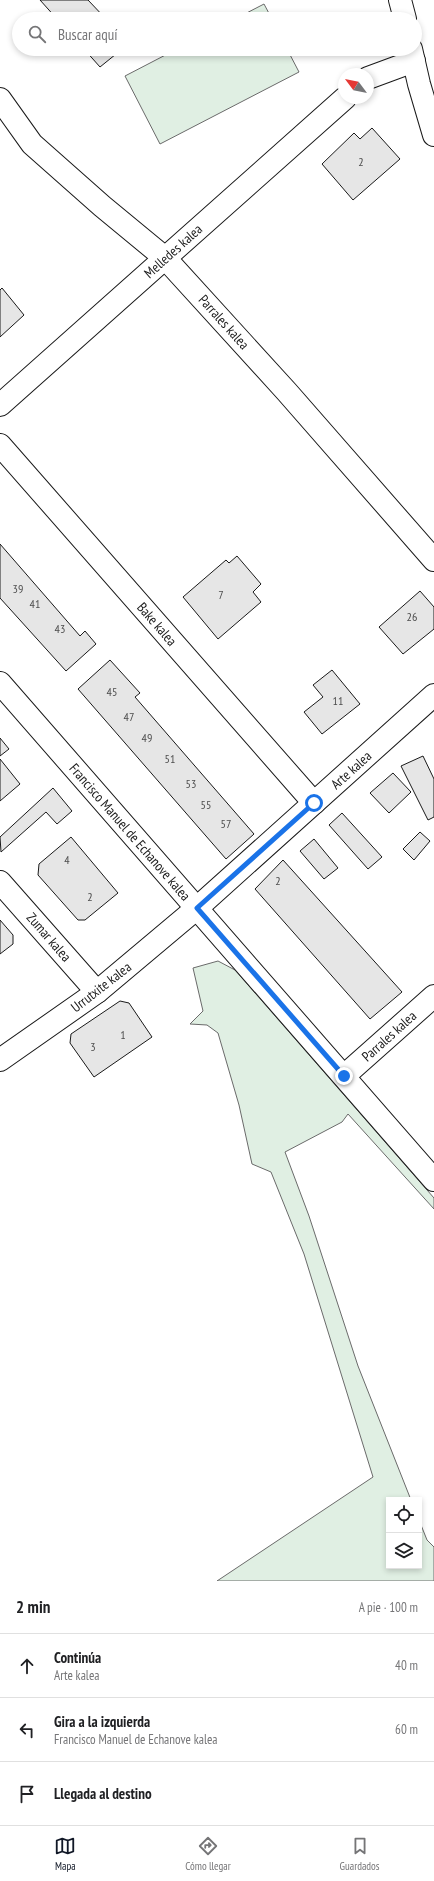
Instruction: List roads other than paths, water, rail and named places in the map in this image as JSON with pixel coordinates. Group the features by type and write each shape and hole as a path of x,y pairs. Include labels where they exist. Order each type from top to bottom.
{"street":[{"path":"400,0 403,12"},
{"path":"374,75 411,56"},
{"path":"413,56 434,135"},
{"name":"Parrales kalea","path":"0,99 32,144 102,206 165,258 288,392 434,560"},
{"name":"Melledes kalea","path":"0,405 338,104"},
{"name":"Bake kalea","path":"0,445 314,803"},
{"name":"Francisco Manuel de Echanove kalea","path":"0,683 434,1180"},
{"name":"Arte kalea","path":"197,908 434,695"},
{"name":"Zumar kalea","path":"0,882 97,992"},
{"name":"Urrutxite kalea","path":"0,1060 97,992 197,908"},
{"name":"Parrales kalea","path":"344,1076 434,996"}]}
